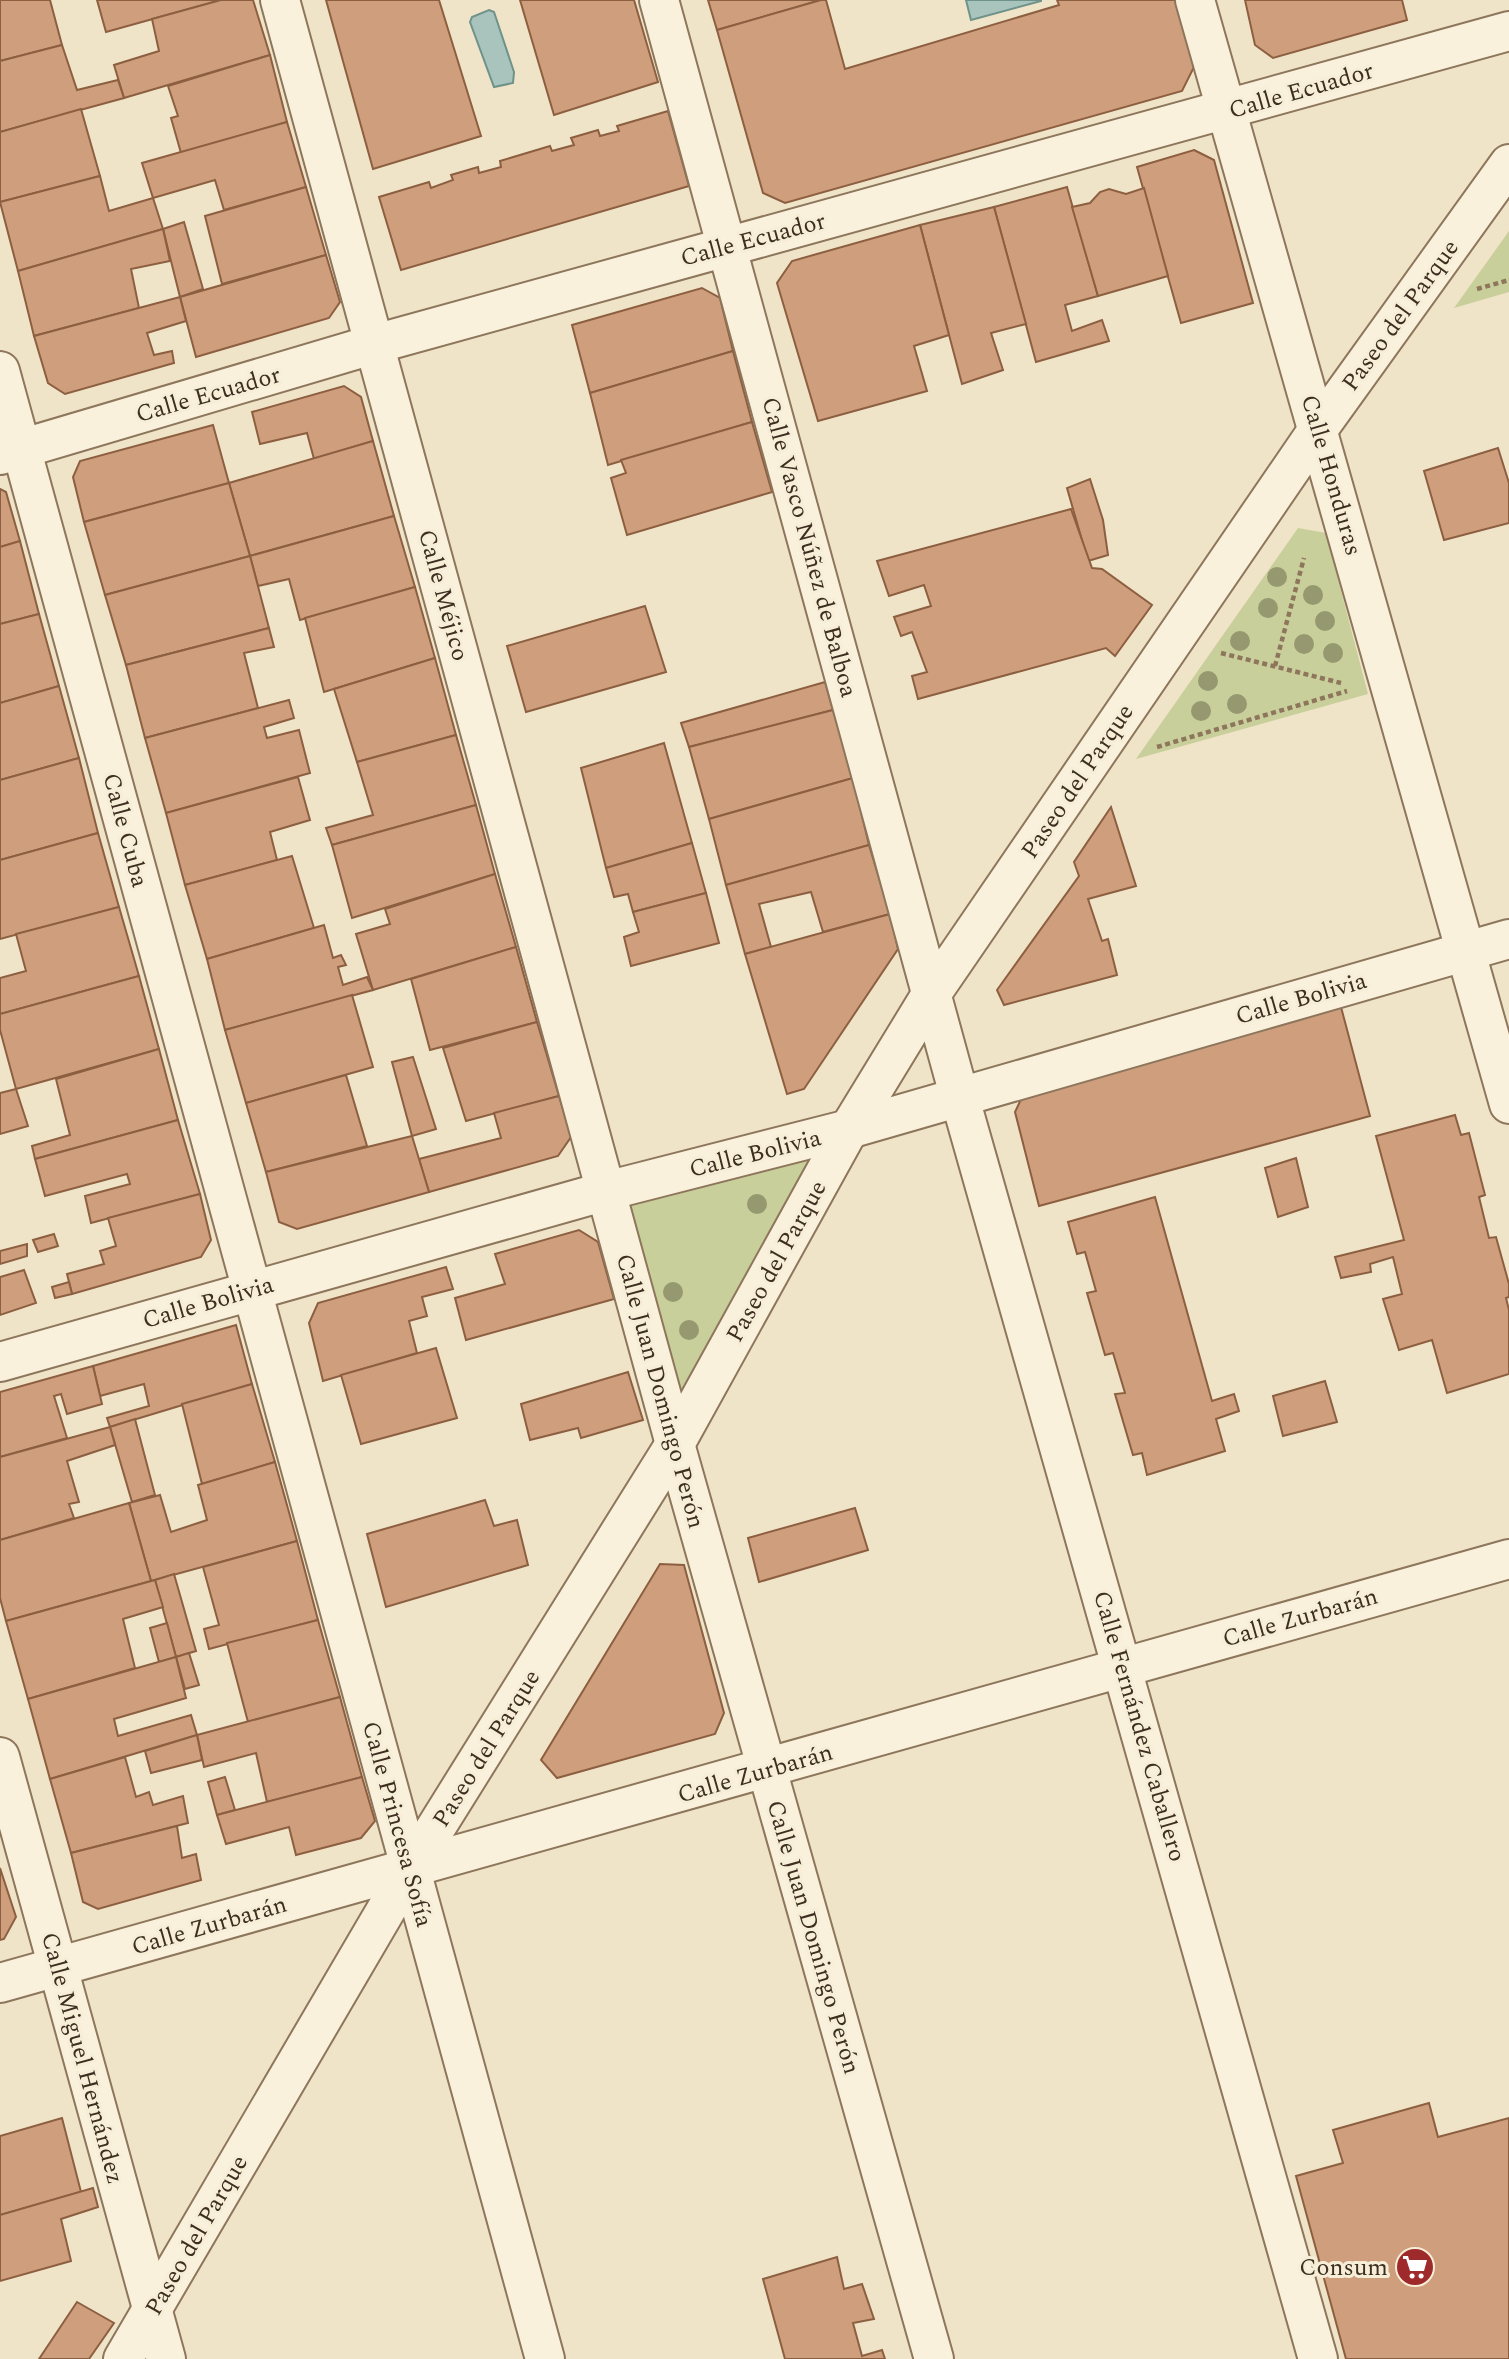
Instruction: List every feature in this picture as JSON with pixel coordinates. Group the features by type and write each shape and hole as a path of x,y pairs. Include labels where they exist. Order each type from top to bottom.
{"street":[{"name":"Calle Méjico","path":"280,0 606,1191"},
{"name":"Calle Vasco Núñez de Balboa","path":"659,0 959,1095"},
{"name":"Calle Honduras","path":"1195,0 1319,428 1509,1104"},
{"name":"Calle Ecuador","path":"11,452 375,344 1509,31"},
{"name":"Paseo del Parque","path":"123,2359 410,1869 675,1444 849,1129 932,993 1319,428 1509,164"},
{"name":"Calle Cuba","path":"0,371 11,452 250,1289"},
{"name":"Calle Bolivia","path":"0,1362 250,1289 606,1191 849,1129 959,1095 1509,939"},
{"name":"Calle Fernández Caballero","path":"959,1095 1318,2359"},
{"name":"Calle Juan Domingo Perón","path":"606,1191 934,2359"},
{"name":"Calle Princesa Sofía","path":"250,1289 545,2359"},
{"name":"Calle Zurbarán","path":"0,1983 767,1770 1509,1559"},
{"name":"Calle Miguel Hernández","path":"0,1757 166,2359"}],"path":[{"path":"1275,666 1308,547"},
{"path":"1086,768 1358,687 1172,642"}],"green space":[{"path":"1509,231 1509,292 1454,308"},
{"path":"1298,528 1326,533 1368,694 1136,759"},
{"path":"831,1133 675,1444 606,1191"}],"water":[{"path":"966,0 1041,0 1041,1 971,20"},
{"path":"489,10 494,12 514,72 513,83 494,87 470,22 472,17"}],"building":[{"path":"0,0 50,0 62,45 0,61"},
{"path":"97,0 221,0 106,32"},
{"path":"221,0 253,0 270,55 124,98 114,65 159,51 152,19"},
{"path":"326,0 439,0 481,136 373,169"},
{"path":"520,0 634,0 658,82 554,115"},
{"path":"708,0 821,0 717,30"},
{"path":"826,0 845,69 1059,5 1057,0 1175,0 1194,67 1182,91 785,203 763,193 717,30"},
{"path":"1245,0 1402,0 1407,20 1273,58 1255,45"},
{"path":"62,45 77,90 118,80 124,98 0,132 0,61"},
{"path":"270,55 287,122 181,153 171,118 178,116 168,86"},
{"path":"81,109 100,176 0,202 0,132"},
{"path":"668,111 689,186 401,270 379,197 429,182 431,188 453,180 451,175 478,167 479,173 501,167 500,161 550,146 552,151 574,145 571,138 598,130 600,136 619,131 617,126"},
{"path":"287,122 306,187 224,210 215,180 153,198 142,163"},
{"path":"1194,150 1214,160 1253,303 1181,323 1137,167"},
{"path":"100,176 109,211 153,198 163,229 18,271 0,202"},
{"path":"306,187 326,255 222,284 205,216"},
{"path":"1067,187 1098,296 1065,305 1072,331 1102,320 1109,341 1036,362 994,207"},
{"path":"1144,188 1168,276 1098,296 1072,207 1090,203 1100,192 1109,189 1126,194"},
{"path":"994,207 1026,324 991,333 1003,370 962,384 920,225"},
{"path":"184,222 203,289 180,297 163,229"},
{"path":"920,225 949,335 914,346 927,391 818,421 777,283 792,261"},
{"path":"163,229 170,261 131,269 139,308 34,336 18,271"},
{"path":"326,255 340,302 329,318 196,357 180,297"},
{"path":"702,288 720,298 733,351 590,393 572,325"},
{"path":"180,297 186,321 147,333 154,355 172,351 174,363 65,394 48,383 34,336"},
{"path":"733,351 752,422 608,465 590,393"},
{"path":"344,386 361,397 373,441 314,459 307,433 260,444 252,412"},
{"path":"752,422 772,492 627,535 611,478 626,473 621,460"},
{"path":"213,425 229,483 84,522 73,477 80,461"},
{"path":"373,441 394,516 250,556 229,483"},
{"path":"1498,448 1509,483 1509,523 1444,540 1424,471"},
{"path":"1090,479 1103,520 1108,555 1088,561 1067,488"},
{"path":"229,483 250,556 105,595 84,522"},
{"path":"0,489 6,492 20,541 0,547"},
{"path":"1071,509 1092,568 1102,569 1152,605 1115,656 1106,648 918,699 912,676 927,672 912,632 901,636 894,617 931,606 924,585 889,596 877,561"},
{"path":"394,516 415,587 300,620 289,579 258,586 250,556"},
{"path":"20,541 39,614 0,624 0,547"},
{"path":"250,556 269,628 126,665 105,595"},
{"path":"415,587 435,658 324,692 305,618"},
{"path":"645,606 666,672 526,712 507,646"},
{"path":"39,614 59,686 0,703 0,624"},
{"path":"269,628 274,647 244,653 258,708 145,738 126,665"},
{"path":"435,658 456,735 357,762 334,689"},
{"path":"825,682 833,710 689,747 681,723"},
{"path":"59,686 79,758 0,780 0,703"},
{"path":"289,700 294,718 264,727 267,738 299,730 310,773 166,813 145,738"},
{"path":"833,710 853,778 709,819 689,747"},
{"path":"456,735 476,805 332,845 326,828 373,815 357,762"},
{"path":"664,743 692,843 606,868 581,768"},
{"path":"79,758 98,833 0,860 0,780"},
{"path":"298,777 310,820 270,832 277,860 185,885 166,813"},
{"path":"853,778 869,845 726,885 709,819"},
{"path":"476,805 495,874 352,918 332,845"},
{"path":"1111,807 1136,886 1088,899 1102,941 1108,939 1117,975 1004,1005 997,990 1079,876 1074,862"},
{"path":"98,833 119,907 0,939 0,860"},
{"path":"692,843 706,893 633,912 628,894 614,897 606,868"},
{"path":"869,845 890,914 823,932 811,892 759,904 771,947 745,954 726,885"},
{"path":"292,856 314,928 207,959 185,885"},
{"path":"495,874 516,947 373,990 356,934 390,924 385,909"},
{"path":"706,893 719,943 631,966 624,937 639,932 633,912"},
{"path":"119,907 139,976 0,1014 0,978 26,971 16,934"},
{"path":"890,914 898,949 804,1089 787,1094 745,954"},
{"path":"324,925 333,958 341,955 346,965 338,967 343,985 367,977 373,990 225,1030 207,959"},
{"path":"516,947 537,1022 430,1050 411,979"},
{"path":"139,976 159,1049 16,1089 0,1030 0,1014"},
{"path":"352,995 373,1067 246,1103 225,1030"},
{"path":"1341,1007 1370,1116 1039,1206 1015,1112 1024,1093"},
{"path":"537,1022 559,1096 466,1121 443,1048"},
{"path":"159,1049 178,1120 35,1159 32,1146 70,1135 56,1079"},
{"path":"413,1057 436,1129 412,1136 392,1062"},
{"path":"346,1075 367,1146 266,1172 246,1103"},
{"path":"16,1089 28,1126 0,1134 0,1093"},
{"path":"559,1096 571,1137 558,1156 429,1192 419,1159 501,1138 494,1113"},
{"path":"1455,1115 1461,1135 1469,1133 1485,1195 1479,1197 1489,1238 1496,1237 1509,1284 1509,1297 1506,1298 1509,1310 1509,1374 1447,1393 1432,1340 1399,1350 1383,1299 1402,1294 1393,1257 1370,1264 1371,1272 1341,1278 1335,1257 1404,1240 1376,1136"},
{"path":"178,1120 200,1194 91,1223 85,1196 130,1184 127,1174 45,1196 35,1159"},
{"path":"412,1136 429,1192 297,1229 279,1222 266,1172"},
{"path":"1296,1158 1308,1207 1278,1217 1265,1168"},
{"path":"200,1194 211,1240 201,1257 72,1294 67,1274 104,1264 100,1251 116,1246 108,1218"},
{"path":"1155,1197 1212,1401 1234,1394 1239,1411 1216,1419 1225,1451 1147,1475 1142,1453 1133,1455 1115,1394 1125,1393 1113,1353 1105,1355 1087,1293 1096,1291 1085,1252 1077,1254 1068,1222"},
{"path":"579,1230 598,1242 614,1299 466,1340 455,1298 505,1284 495,1254"},
{"path":"54,1234 58,1246 38,1252 33,1240"},
{"path":"27,1244 27,1256 0,1264 0,1251"},
{"path":"446,1267 453,1289 422,1297 427,1316 409,1321 417,1353 323,1381 309,1323 318,1303"},
{"path":"24,1270 36,1303 0,1315 0,1277"},
{"path":"69,1282 72,1294 55,1298 52,1287"},
{"path":"236,1325 252,1384 110,1427 107,1418 149,1406 144,1384 100,1396 93,1366"},
{"path":"436,1348 457,1418 361,1444 341,1375"},
{"path":"93,1366 102,1404 67,1414 61,1394 54,1396 67,1438 0,1457 0,1392"},
{"path":"628,1372 643,1420 581,1438 578,1428 530,1440 521,1404"},
{"path":"1325,1381 1337,1422 1283,1436 1273,1396"},
{"path":"252,1384 275,1462 202,1484 182,1404"},
{"path":"135,1419 155,1495 132,1502 110,1427"},
{"path":"110,1427 115,1445 67,1461 79,1502 69,1504 74,1518 0,1540 0,1457"},
{"path":"275,1462 297,1541 151,1581 129,1503 160,1495 171,1532 207,1520 198,1485"},
{"path":"485,1500 494,1526 517,1520 528,1565 386,1607 367,1534"},
{"path":"129,1503 151,1581 6,1621 0,1598 0,1540"},
{"path":"855,1508 868,1550 759,1582 748,1538"},
{"path":"297,1541 318,1620 209,1649 204,1629 219,1625 203,1567"},
{"path":"660,1564 684,1565 724,1713 715,1734 557,1778 541,1760"},
{"path":"174,1574 196,1651 176,1657 155,1580"},
{"path":"155,1580 163,1607 123,1619 135,1668 28,1699 6,1621"},
{"path":"318,1620 340,1697 248,1722 227,1643"},
{"path":"167,1623 176,1657 159,1662 150,1628"},
{"path":"189,1653 199,1685 185,1689 176,1657"},
{"path":"176,1657 186,1698 114,1719 118,1736 191,1715 197,1735 50,1779 28,1699"},
{"path":"340,1697 362,1777 267,1802 256,1753 204,1767 197,1735"},
{"path":"197,1735 202,1760 151,1773 145,1751"},
{"path":"125,1757 136,1797 149,1792 153,1805 183,1796 188,1823 71,1853 50,1779"},
{"path":"225,1777 235,1810 217,1815 208,1782"},
{"path":"362,1777 375,1821 361,1838 296,1855 289,1827 226,1844 217,1815"},
{"path":"177,1826 182,1858 196,1854 201,1880 98,1909 83,1902 71,1853"},
{"path":"0,1868 16,1917 4,1939 0,1940"},
{"name":"Consum","path":"1429,2103 1438,2137 1509,2118 1509,2359 1346,2359 1296,2176 1343,2163 1333,2130"},
{"path":"62,2118 81,2192 0,2215 0,2136"},
{"path":"93,2188 98,2207 61,2219 71,2261 0,2281 0,2215"},
{"path":"837,2257 844,2289 862,2284 874,2319 853,2323 862,2356 882,2350 885,2359 785,2359 763,2279"},
{"path":"77,2302 114,2323 89,2359 39,2359"}],"place":[{"name":"Consum","path":"1415,2267"}]}
